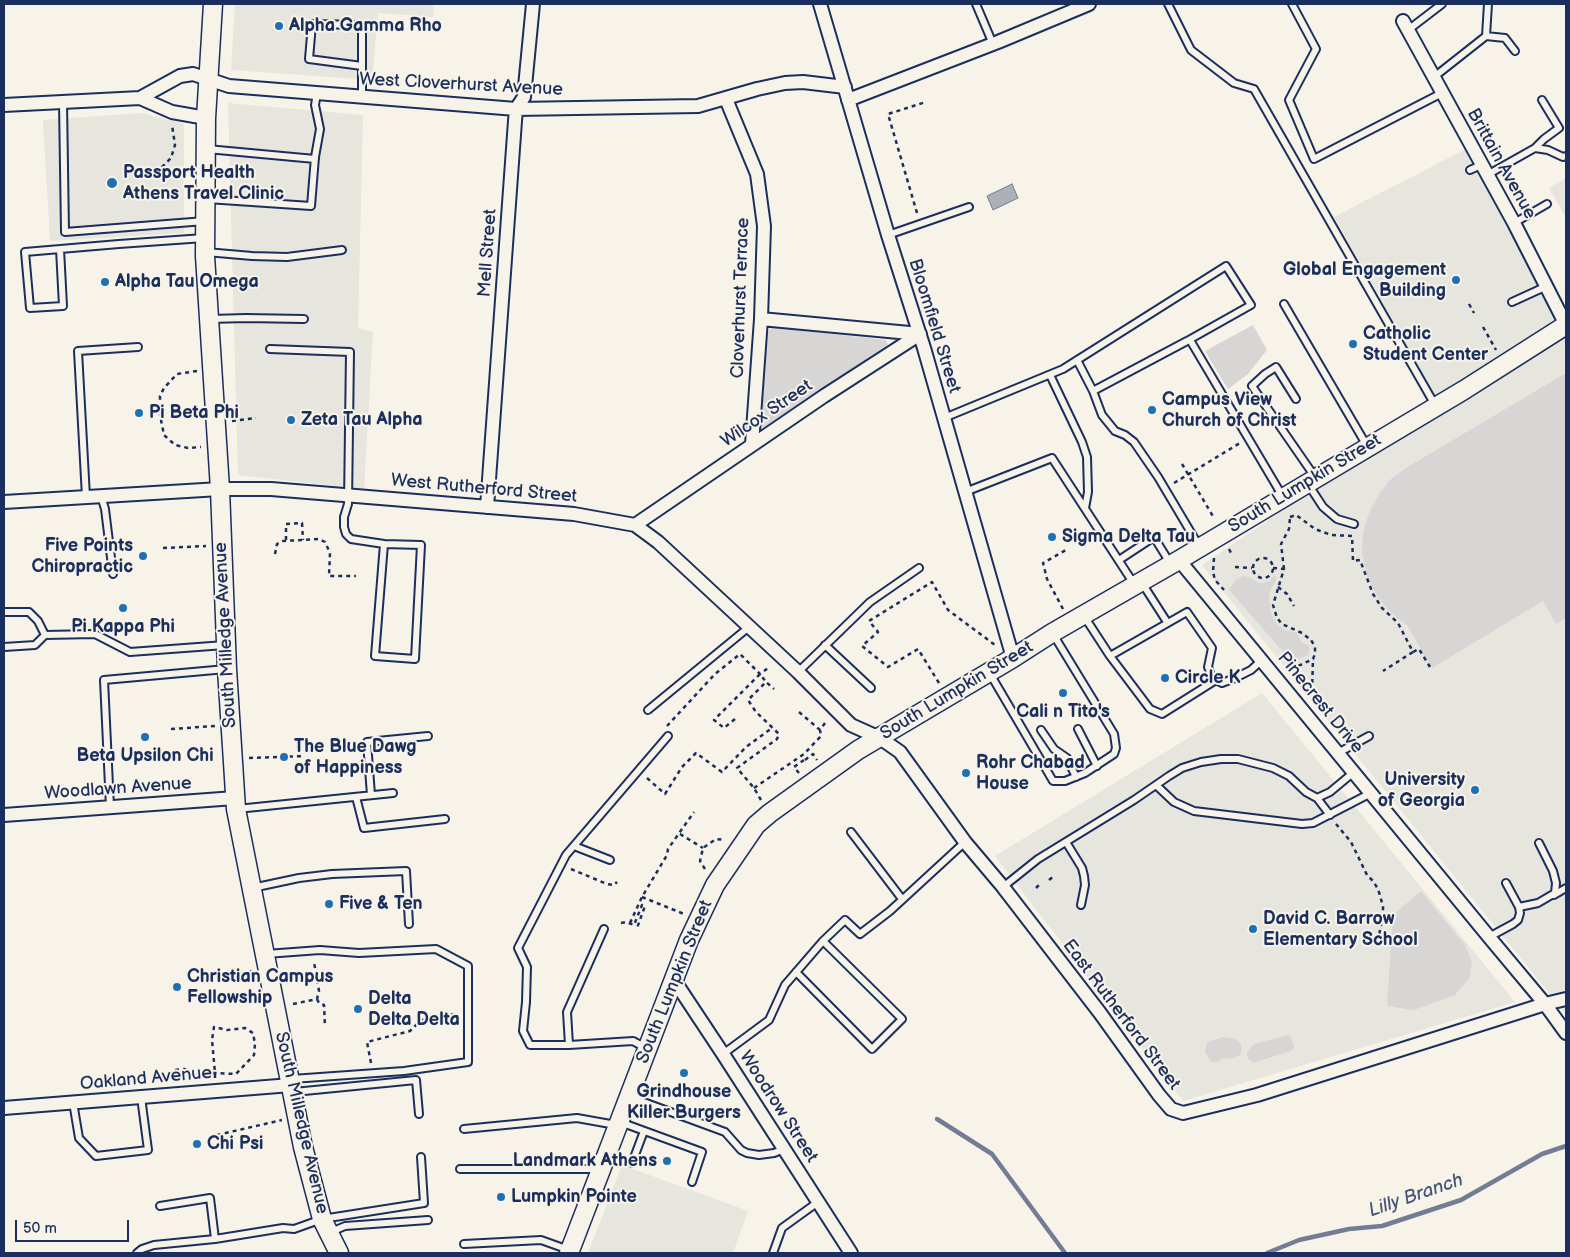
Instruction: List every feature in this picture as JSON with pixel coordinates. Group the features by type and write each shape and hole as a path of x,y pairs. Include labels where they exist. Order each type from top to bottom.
{"main road":[{"name":"South Milledge Avenue","path":"212,4 207,79 205,237 220,488 227,669 236,803 251,888 303,1147 326,1226 337,1252"},
{"name":"South Lumpkin Street","path":"570,1252 689,940 715,885 756,825 858,750 1052,633 1200,547 1287,504 1312,481 1566,325"}],"street":[{"name":"Mell Street","path":"487,507 516,109 524,97 533,4"},
{"name":"Bloomfield Street","path":"820,4 888,235 920,334 1013,658"},
{"path":"846,94 993,44 1089,4"},
{"name":"Brittain Avenue","path":"1405,26 1434,77 1479,170 1514,223 1566,325"},
{"name":"West Cloverhurst Avenue","path":"4,105 140,98 180,76 193,74 229,86 516,109 698,106 757,89 785,83 803,82 846,94"},
{"name":"West Cloverhurst Avenue","path":"140,98 172,112 206,118"},
{"name":"Cloverhurst Terrace","path":"726,99 757,174 764,226 761,319 752,444"},
{"path":"761,319 920,334"},
{"name":"Wilcox Street","path":"635,525 752,444 920,334"},
{"name":"West Rutherford Street","path":"4,502 220,488 271,488 574,514 635,525 658,542 798,672 851,725 880,738"},
{"name":"Pinecrest Drive","path":"1175,562 1262,660 1545,1004 1566,1033"},
{"name":"East Rutherford Street","path":"880,738 900,752 965,842 1003,887 1171,1109 1183,1113 1257,1096 1545,1004 1566,999"},
{"name":"Woodlawn Avenue","path":"4,815 110,807 236,803"},
{"name":"Woodrow Street","path":"674,980 851,1253"},
{"name":"Oakland Avenue","path":"4,1108 217,1090 292,1086"}],"lane":[{"path":"976,4 993,44"},
{"path":"1168,4 1191,50 1234,83 1254,89 1436,406"},
{"path":"1292,4 1316,48 1289,100 1314,159 1442,93"},
{"path":"1405,26 1442,4"},
{"path":"1486,36 1488,4"},
{"path":"362,66 309,59 312,24 362,25 362,66 362,97"},
{"path":"1434,77 1486,36 1504,38 1515,51"},
{"path":"205,199 311,206 320,129 315,105 317,93"},
{"path":"1479,170 1536,148 1544,139 1559,128 1542,100"},
{"path":"62,102 65,232 205,237 252,256 287,257 342,250"},
{"path":"1536,148 1566,156"},
{"path":"206,149 315,160"},
{"path":"1514,223 1547,204"},
{"path":"888,235 969,207"},
{"path":"60,249 63,306 30,308 26,252 60,249 205,237"},
{"path":"944,418 1050,375 1226,266 1251,305 1190,340 1093,391"},
{"path":"1512,302 1547,286"},
{"path":"1284,304 1367,447"},
{"path":"209,319 304,318"},
{"path":"1190,340 1287,504"},
{"path":"86,497 78,351 138,347"},
{"path":"270,349 350,352 346,495 348,504 344,517 346,534 350,538 384,544 421,545 415,659 375,656 384,544"},
{"path":"1076,360 1093,391 1102,415 1115,431 1125,435 1134,442 1200,547"},
{"path":"1296,399 1276,367 1264,374 1252,386 1312,481 1323,507 1336,519 1354,524"},
{"path":"1050,375 1082,442 1087,457 1088,492 1085,508"},
{"path":"965,492 1052,458 1119,560 1167,622"},
{"path":"102,496 114,574"},
{"path":"1119,560 1154,537 1175,562"},
{"path":"798,672 870,602 919,568"},
{"path":"4,612 29,612 38,621 45,634"},
{"path":"1110,656 1187,612 1212,648 1208,667 1212,678 1222,683 1236,678 1252,670 1262,660"},
{"path":"1084,616 1110,656 1150,709 1162,714 1216,680"},
{"path":"648,710 749,627"},
{"path":"989,672 1052,781 1064,781 1076,777 1097,766 1114,754 1116,748 1114,734 1052,633"},
{"path":"4,647 35,645 45,634 95,634 130,652 226,645"},
{"path":"825,645 871,688"},
{"path":"110,807 104,680 227,669"},
{"path":"1041,730 1054,749 1067,758 1076,777"},
{"path":"1078,730 1097,766"},
{"path":"371,795 367,742 428,736"},
{"path":"647,1048 634,1041 569,1046 530,1045 523,1031 527,967 518,948 561,864 574,846 668,736"},
{"path":"1338,753 1369,736"},
{"path":"1003,887 1038,859 1182,768 1201,762 1221,758 1238,759 1272,768 1289,776 1306,792 1317,798 1330,815"},
{"path":"1317,798 1330,792 1354,772"},
{"path":"1156,785 1174,802 1194,811 1302,824 1312,824 1371,793"},
{"path":"236,803 356,797 393,793"},
{"path":"356,797 364,828 445,819"},
{"path":"851,832 902,899"},
{"path":"723,1054 769,1020 785,985 823,941 845,920 860,934 965,842"},
{"path":"1066,842 1082,868 1084,876 1081,905"},
{"path":"1539,843 1553,871 1556,887 1554,895"},
{"path":"574,846 610,860"},
{"path":"251,888 299,878 332,874 406,871 409,924"},
{"path":"1488,937 1518,920 1519,907 1506,882"},
{"path":"1519,907 1538,903 1566,888"},
{"path":"569,1046 567,1012 604,929"},
{"path":"796,972 872,1049 902,1019 823,941"},
{"path":"264,954 311,950 359,953 436,949 468,966 468,1062 292,1086"},
{"path":"292,1086 416,1080 419,1114"},
{"path":"629,1096 725,1132 741,1150 747,1153 759,1155 774,1153 784,1149"},
{"path":"73,1102 79,1138 96,1156 148,1150 141,1097"},
{"path":"464,1129 577,1118 618,1124 644,1131 702,1152 692,1182"},
{"path":"632,1163 644,1131"},
{"path":"326,1226 424,1203 421,1157"},
{"path":"460,1169 601,1170"},
{"path":"160,1206 210,1198 214,1239"},
{"path":"773,1253 782,1228 818,1202"},
{"path":"137,1253 142,1248 154,1245 214,1239 283,1228 294,1229 428,1220"},
{"path":"464,1244 541,1240 570,1252"}],"path":[{"path":"918,216 888,114 926,102"},
{"path":"147,173 162,168 171,158 174,145 171,124"},
{"path":"1469,304 1474,313"},
{"path":"1483,327 1496,350"},
{"path":"194,372 177,374 164,388 160,396 160,415 164,435 175,445 188,448 198,447"},
{"path":"230,421 256,418"},
{"path":"1165,489 1248,439"},
{"path":"1182,464 1214,518"},
{"path":"1287,504 1290,517 1288,529 1281,544 1284,569 1273,605 1277,618 1282,624 1302,633 1311,640 1315,647 1312,691"},
{"path":"1290,517 1296,514 1315,529 1331,535 1352,536 1353,561 1360,560 1373,594 1382,608 1398,623 1413,652"},
{"path":"286,540 286,524 302,523 303,540"},
{"path":"275,554 277,544 286,540 319,539 325,542 330,553 330,576 356,576"},
{"path":"163,548 206,546"},
{"path":"1229,549 1232,555"},
{"path":"1063,609 1047,579 1043,563 1066,550"},
{"path":"1218,553 1214,558 1213,572 1216,580 1224,590"},
{"path":"1263,558 1270,561 1273,568 1270,576 1263,579 1255,576 1252,568 1255,561 1263,558"},
{"path":"1235,567 1252,568"},
{"path":"1273,568 1284,569"},
{"path":"939,682 918,649 888,667 862,646 878,632 869,621 932,582 948,610 998,648"},
{"path":"1278,587 1288,594 1294,606"},
{"path":"1383,671 1419,649 1430,667"},
{"path":"666,727 715,674 740,654 774,689"},
{"path":"1292,669 1313,659"},
{"path":"735,719 724,728 714,720 768,668"},
{"path":"762,802 754,788 737,768 777,739 779,734 756,712 748,700 766,682"},
{"path":"754,788 801,756 821,736 820,730 799,712"},
{"path":"820,730 825,723"},
{"path":"171,730 216,726"},
{"path":"638,770 665,794 682,767 696,753 722,772 746,747 772,728"},
{"path":"800,774 794,767 813,754 817,761"},
{"path":"251,758 305,756"},
{"path":"801,756 804,760"},
{"path":"630,924 642,897 667,855 668,850 694,812"},
{"path":"1336,824 1351,842 1367,875 1378,889 1384,913 1380,936"},
{"path":"680,834 703,848"},
{"path":"703,867 700,861 703,848 716,839 725,840"},
{"path":"561,864 607,884 614,885 617,882"},
{"path":"1049,880 1053,877"},
{"path":"642,897 680,912"},
{"path":"621,923 626,922 634,925 642,904 645,906 637,928"},
{"path":"311,950 319,991 317,999"},
{"path":"201,982 252,972"},
{"path":"294,1004 317,999"},
{"path":"317,999 319,1003 324,1005 325,1027"},
{"path":"369,1052 367,1042 410,1031 420,1021 433,1016 468,1014"},
{"path":"175,1070 185,1069 189,1074 215,1073 236,1074 254,1055 253,1033 245,1028 227,1030 214,1027 212,1040 215,1073 217,1090"},
{"path":"218,1135 284,1120"}],"shaded area":[{"path":"235,4 434,4 433,17 378,13 372,80 231,70"},
{"path":"228,103 363,115 358,328 373,332 364,489 238,475"},
{"path":"142,113 184,124 184,233 50,241 43,120"},
{"name":"University of Georgia","path":"1468,148 1556,311 1566,304 1566,1014 1202,565 1440,404 1334,217"},
{"path":"1566,178 1566,218 1549,188"},
{"path":"1012,184 1018,198 993,210 987,196"},
{"path":"1253,325 1267,350 1247,375 1228,389 1205,351"},
{"path":"772,327 886,340 888,345 761,429 767,333"},
{"path":"1566,373 1566,618 1556,624 1543,601 1432,668 1407,625 1391,613 1377,596 1367,576 1362,553 1363,533 1369,513 1379,494 1391,479 1406,468"},
{"path":"1243,576 1259,583 1268,582 1274,576 1277,578 1270,591 1271,614 1277,624 1285,630 1297,633 1301,642 1309,646 1308,655 1292,662 1229,590 1236,580"},
{"name":"David C. Barrow Elementary School","path":"1262,693 1515,1002 1183,1101 995,856"},
{"path":"1421,891 1465,945 1472,961 1470,977 1455,995 1414,1010 1387,1006 1393,915"},
{"path":"1288,1035 1291,1036 1294,1046 1293,1050 1253,1063 1248,1059 1247,1052 1254,1044"},
{"path":"1223,1037 1235,1039 1240,1043 1242,1047 1240,1055 1232,1059 1224,1058 1211,1062 1205,1052 1207,1042"},
{"path":"622,1165 748,1211 733,1253 588,1253"}],"waterway":[{"name":"Lilly Branch","path":"937,1119 992,1154 1065,1253"},
{"name":"Lilly Branch","path":"1267,1253 1299,1240 1349,1229 1382,1226 1461,1200 1542,1154 1566,1146"}],"place":[{"name":"Alpha Gamma Rho","path":"279,26"},
{"name":"Passport Health Athens Travel Clinic","path":"112,183"},
{"name":"Global Engagement Building","path":"1456,280"},
{"name":"Alpha Tau Omega","path":"105,282"},
{"name":"Catholic Student Center","path":"1353,344"},
{"name":"Campus View Church of Christ","path":"1152,410"},
{"name":"Pi Beta Phi","path":"139,413"},
{"name":"Zeta Tau Alpha","path":"291,420"},
{"name":"Sigma Delta Tau","path":"1052,537"},
{"name":"Five Points Chiropractic","path":"143,556"},
{"name":"Pi Kappa Phi","path":"123,608"},
{"name":"Circle K","path":"1165,678"},
{"name":"Cali n Tito's","path":"1063,693"},
{"name":"Beta Upsilon Chi","path":"145,737"},
{"name":"The Blue Dawg of Happiness","path":"284,757"},
{"name":"Rohr Chabad House","path":"966,773"},
{"name":"University of Georgia","path":"1475,790"},
{"name":"Five & Ten","path":"329,904"},
{"name":"David C. Barrow Elementary School","path":"1253,929"},
{"name":"Christian Campus Fellowship","path":"177,987"},
{"name":"Delta Delta Delta","path":"358,1009"},
{"name":"Grindhouse Killer Burgers","path":"684,1073"},
{"name":"Chi Psi","path":"197,1144"},
{"name":"Landmark Athens","path":"667,1161"},
{"name":"Lumpkin Pointe","path":"501,1197"}]}
